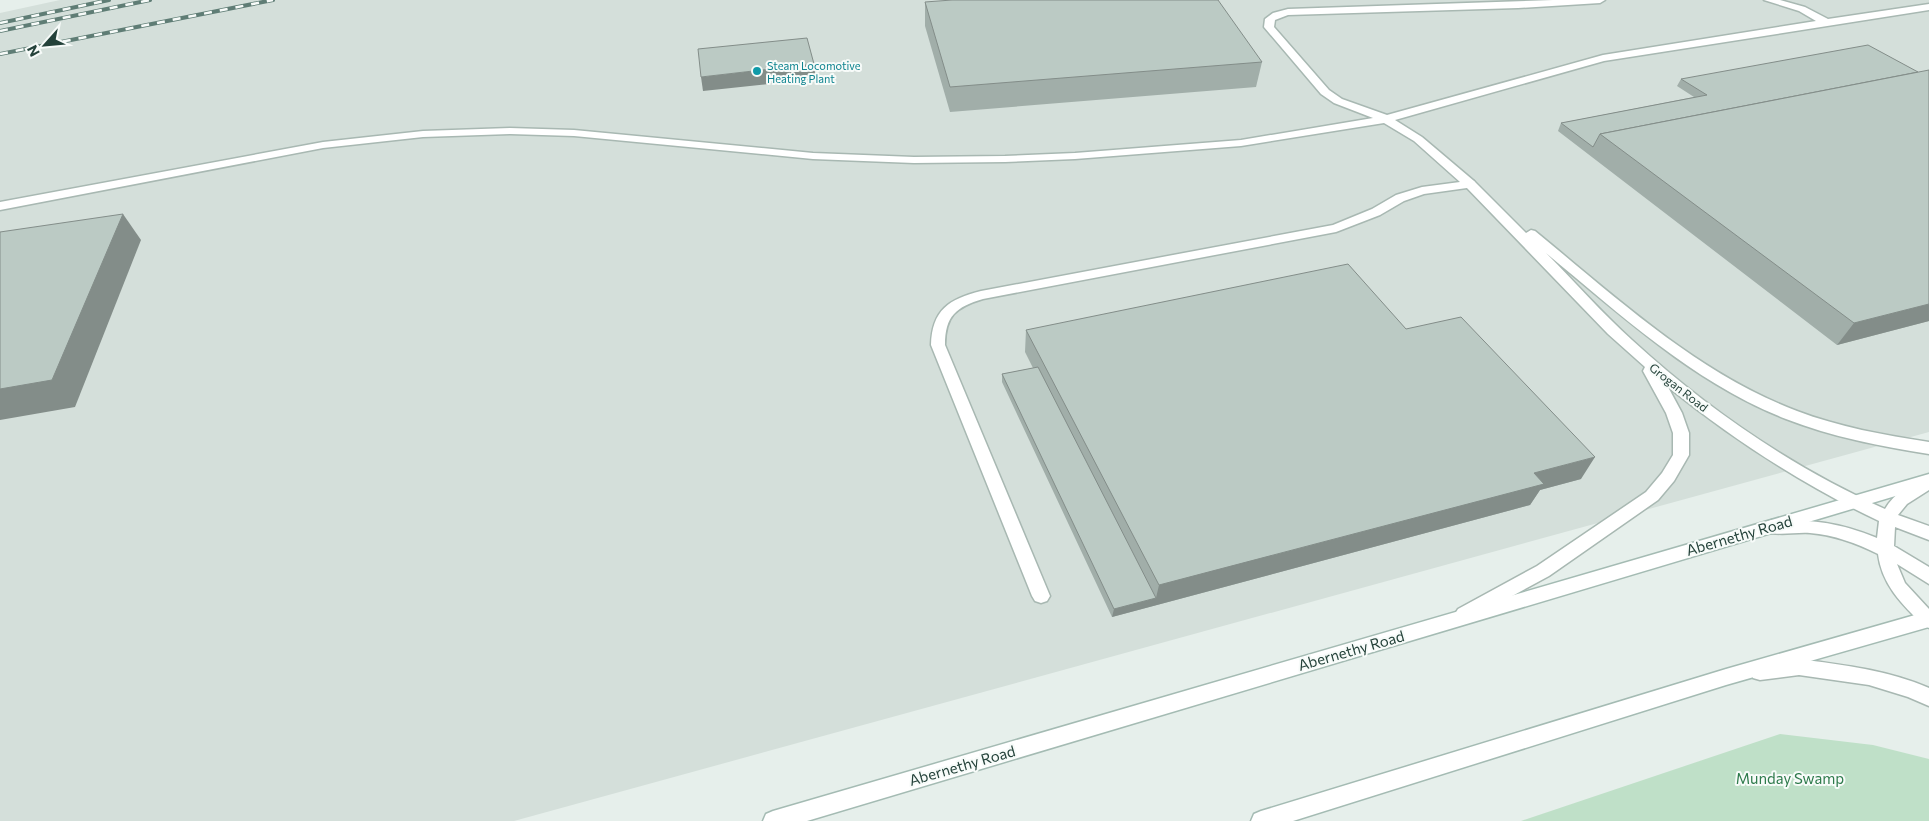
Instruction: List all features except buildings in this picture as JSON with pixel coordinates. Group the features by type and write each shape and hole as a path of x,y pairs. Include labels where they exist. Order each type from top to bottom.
{"street":[{"path":"1600,0 1518,5 1288,12 1276,15 1270,20 1269,27 1325,92 1338,101 1386,119 1418,139 1653,334 1692,362 1738,390 1788,414 1827,428 1929,448"},
{"path":"1770,0 1802,9 1826,23"},
{"path":"0,206 322,145 423,134 510,131 574,133 813,156 914,160 1074,156 1241,143 1386,119 1603,58 1929,7"},
{"path":"1041,596 938,345 937,330 950,308 963,300 981,295 1336,228 1368,215 1400,198 1422,191 1470,184"},
{"name":"Grogan Road","path":"1470,184 1633,350 1684,393 1756,445 1853,502 1929,533"},
{"path":"1456,619 1543,570 1652,496 1668,476 1681,455 1681,433 1674,413 1658,382 1633,350"},
{"path":"1929,481 1910,493 1894,508 1885,530 1886,550 1892,576 1909,601 1929,620"},
{"name":"Abernethy Road","path":"773,821 1766,527 1929,481"},
{"path":"1766,527 1816,526 1852,536 1886,550 1929,577"},
{"path":"1261,821 1726,677 1929,620"},
{"path":"1726,677 1799,667 1869,677 1911,688 1929,697"}],"shaded area":[{"path":"60,0 1929,0 1929,432 514,821 0,821 0,13"}],"green space":[{"name":"Munday Swamp","path":"1780,734 1873,745 1929,759 1929,821 1521,821"}],"railway":[{"path":"0,23 109,0"},
{"path":"0,31 150,0"},
{"path":"0,54 273,0"}],"place":[{"name":"Steam Locomotive Heating Plant","path":"757,71"}]}
